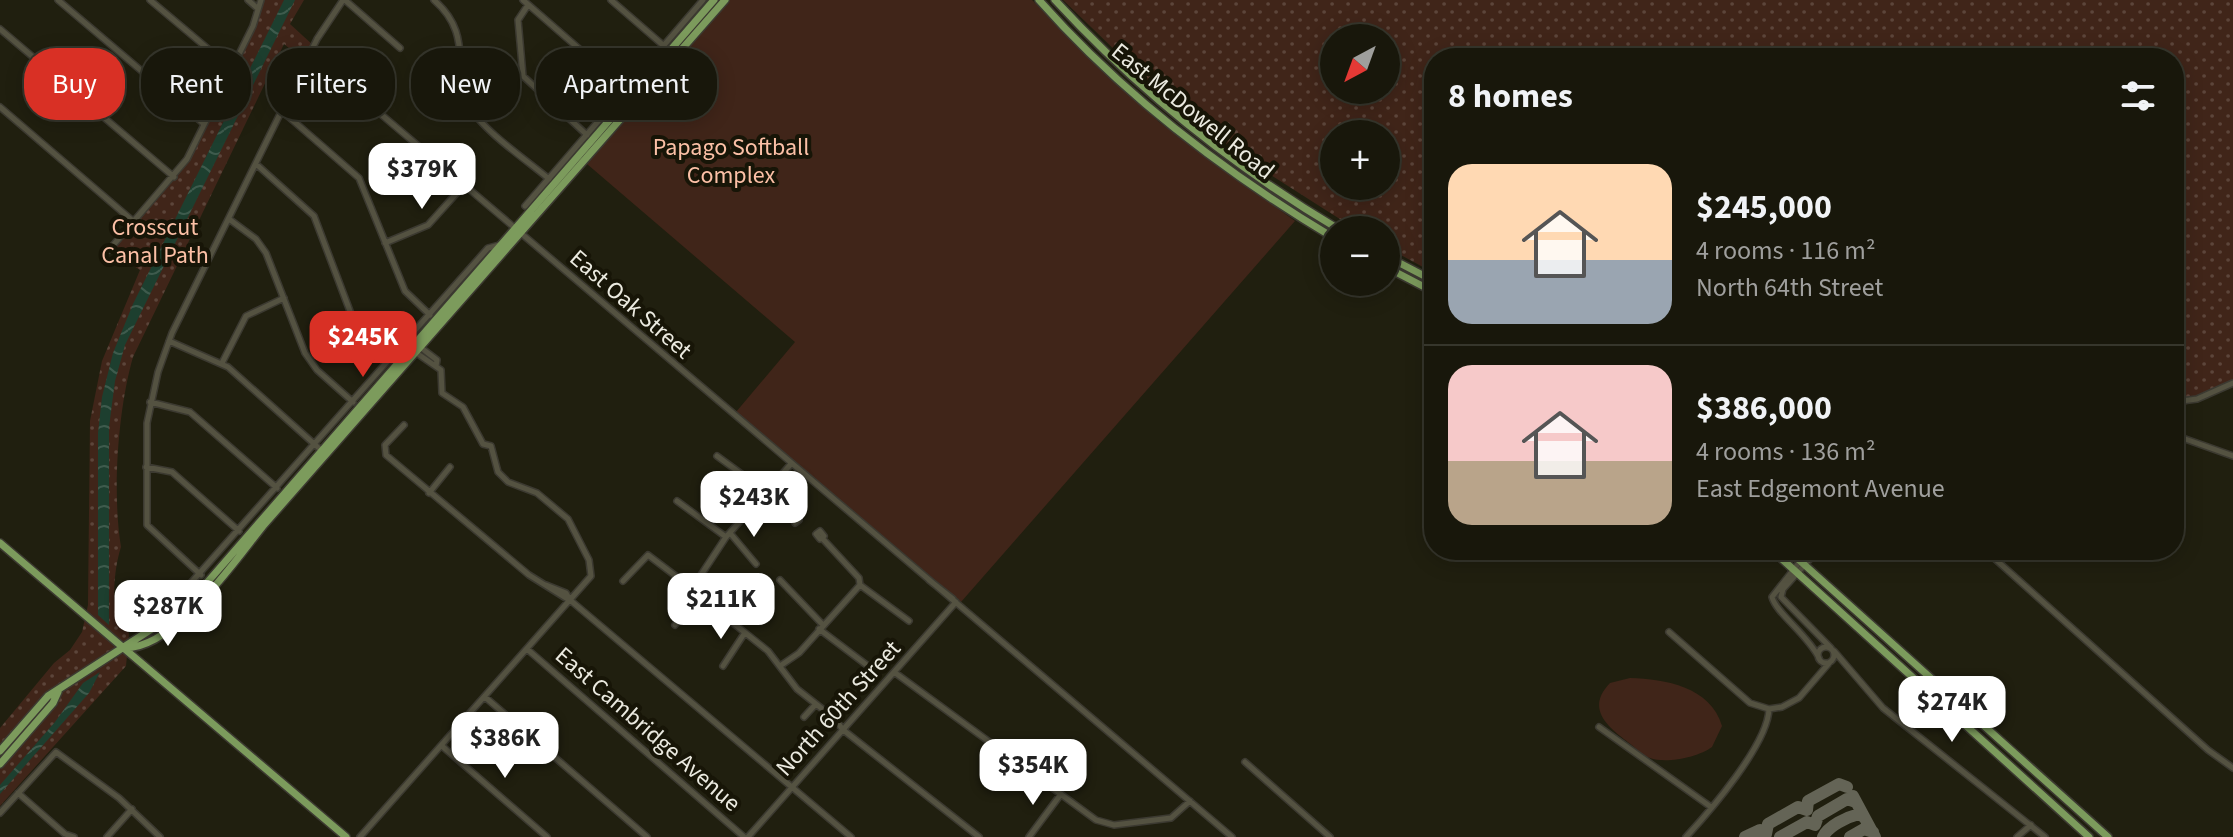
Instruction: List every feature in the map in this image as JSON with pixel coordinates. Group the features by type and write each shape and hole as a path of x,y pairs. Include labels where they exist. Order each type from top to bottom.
{"main road":[{"path":"675,48 714,0"},
{"path":"681,48 725,0"},
{"name":"East McDowell Road","path":"1039,0 1103,65 1188,138 1278,204 1320,230"},
{"name":"East McDowell Road","path":"1055,0 1130,76 1269,185 1320,217"},
{"path":"0,751 48,696 110,655 123,648 138,647 161,634 205,591 616,120"},
{"path":"416,348 503,244 519,232"},
{"path":"1400,263 1424,276"},
{"path":"1400,274 1424,287"},
{"path":"0,543 346,837"},
{"path":"1784,560 2089,837"},
{"path":"1800,560 2108,837"},
{"path":"0,764 53,703 58,692"}],"street":[{"path":"58,0 204,124"},
{"path":"150,0 207,48"},
{"path":"248,0 257,8"},
{"path":"242,48 256,20 261,0"},
{"path":"314,48 344,0 400,48"},
{"path":"434,0 446,11 459,32 461,48"},
{"path":"611,0 664,46 701,1"},
{"path":"577,48 525,2 518,25 523,76 587,135"},
{"path":"0,29 174,177"},
{"path":"0,107 134,222"},
{"path":"109,250 174,177 187,159 206,120"},
{"path":"201,575 147,525 146,467 150,402 169,341 278,120"},
{"path":"292,120 359,178 405,291 430,315"},
{"name":"East Oak Street","path":"388,120 1232,837"},
{"path":"482,120 549,179"},
{"path":"525,206 599,120"},
{"path":"256,164 314,216 353,319 361,332 391,359"},
{"path":"385,243 428,225 464,185"},
{"path":"229,219 256,239 266,253 305,353 317,370 353,402"},
{"path":"181,594 481,256 490,247 503,244"},
{"path":"222,363 246,316 284,298"},
{"path":"169,341 222,363 324,452"},
{"path":"360,837 591,576 591,569 568,519 537,493 508,482 498,472 491,446 483,444 463,407 442,393 441,370 431,366 416,348"},
{"path":"2184,401 2197,399 2233,383"},
{"path":"150,402 190,412 277,488"},
{"path":"404,425 383,450 429,493 546,585 566,593 570,600 851,837"},
{"path":"2184,439 2233,456"},
{"path":"717,456 768,490 793,515"},
{"path":"675,625 728,535 791,464"},
{"path":"146,467 172,472 239,531"},
{"path":"429,493 450,467"},
{"path":"677,501 728,535 756,564"},
{"path":"822,538 859,578 860,585 909,621"},
{"path":"623,581 648,555 677,577 698,587 744,634 768,651 815,705 843,730 979,837"},
{"path":"1805,560 1774,590 1773,603 1806,635 1819,658 1846,664"},
{"path":"1996,560 2208,750 2233,768"},
{"path":"1795,570 1781,597 1846,664 1883,708 2045,837"},
{"path":"780,580 821,627 868,666"},
{"path":"779,666 799,653 860,585"},
{"name":"North 60th Street","path":"746,837 956,602"},
{"path":"1669,632 1750,703 1769,709 1789,704 1820,676 1830,662 1832,650"},
{"path":"723,666 744,634"},
{"name":"East Cambridge Avenue","path":"527,649 746,837"},
{"path":"1820,676 1821,649 1832,650"},
{"path":"894,672 1096,820 1114,825 1171,818 1190,801"},
{"path":"485,697 647,837"},
{"path":"804,717 815,705"},
{"path":"1686,837 1711,807 1766,728 1769,709"},
{"path":"1599,727 1711,807"},
{"path":"442,746 547,837"},
{"path":"0,813 56,752 132,809 160,837"},
{"path":"1245,762 1330,837"},
{"path":"18,793 65,836 74,837"},
{"path":"1029,837 1061,794"},
{"path":"107,837 132,809"},
{"path":"2017,837 2031,825"}],"green space":[{"name":"Crosscut Canal Path","path":"261,0 304,0 290,24 314,46 289,48 284,44 282,48 267,48 267,79 251,112 251,48 242,48"},
{"name":"Papago Softball Complex","path":"729,0 1032,0 1159,122 1295,221 961,602 736,412 795,342 587,164 625,120 717,120 717,48 687,48"},
{"path":"1063,0 2233,0 2233,387 2184,405 2184,48 1424,48 1424,268 1400,255 1400,216 1335,216 1241,156 1148,82"},
{"name":"Crosscut Canal Path","path":"206,120 247,120 133,357 128,378 118,451 117,502 121,547 114,592 118,617 129,633 126,666 0,806 0,728 54,663 70,650 82,632 88,605 90,421 102,361 140,270 109,250 184,164"},
{"path":"1630,678 1672,683 1708,702 1722,726 1712,747 1699,754 1657,760 1645,756 1621,737 1602,717 1599,701 1610,683"}],"water":[{"path":"284,0 295,0 271,48 267,48 267,57 251,89 251,66"},
{"path":"224,120 236,120 125,345 115,381 109,427 109,625 98,615 98,433 102,397 113,353 133,304"},
{"path":"100,672 89,693 0,794 0,785 55,722 83,683"}],"taxiway":[{"path":"1745,837 1760,830 1766,834 1768,824 1798,807 1807,810 1808,801 1839,784 1847,787"},
{"path":"1853,796 1875,837"},
{"path":"1780,837 1807,822 1815,825 1818,816 1847,799 1856,802"},
{"path":"1823,837 1829,829 1844,820 1859,814 1864,817"},
{"path":"1850,837 1864,829 1873,832"}]}
